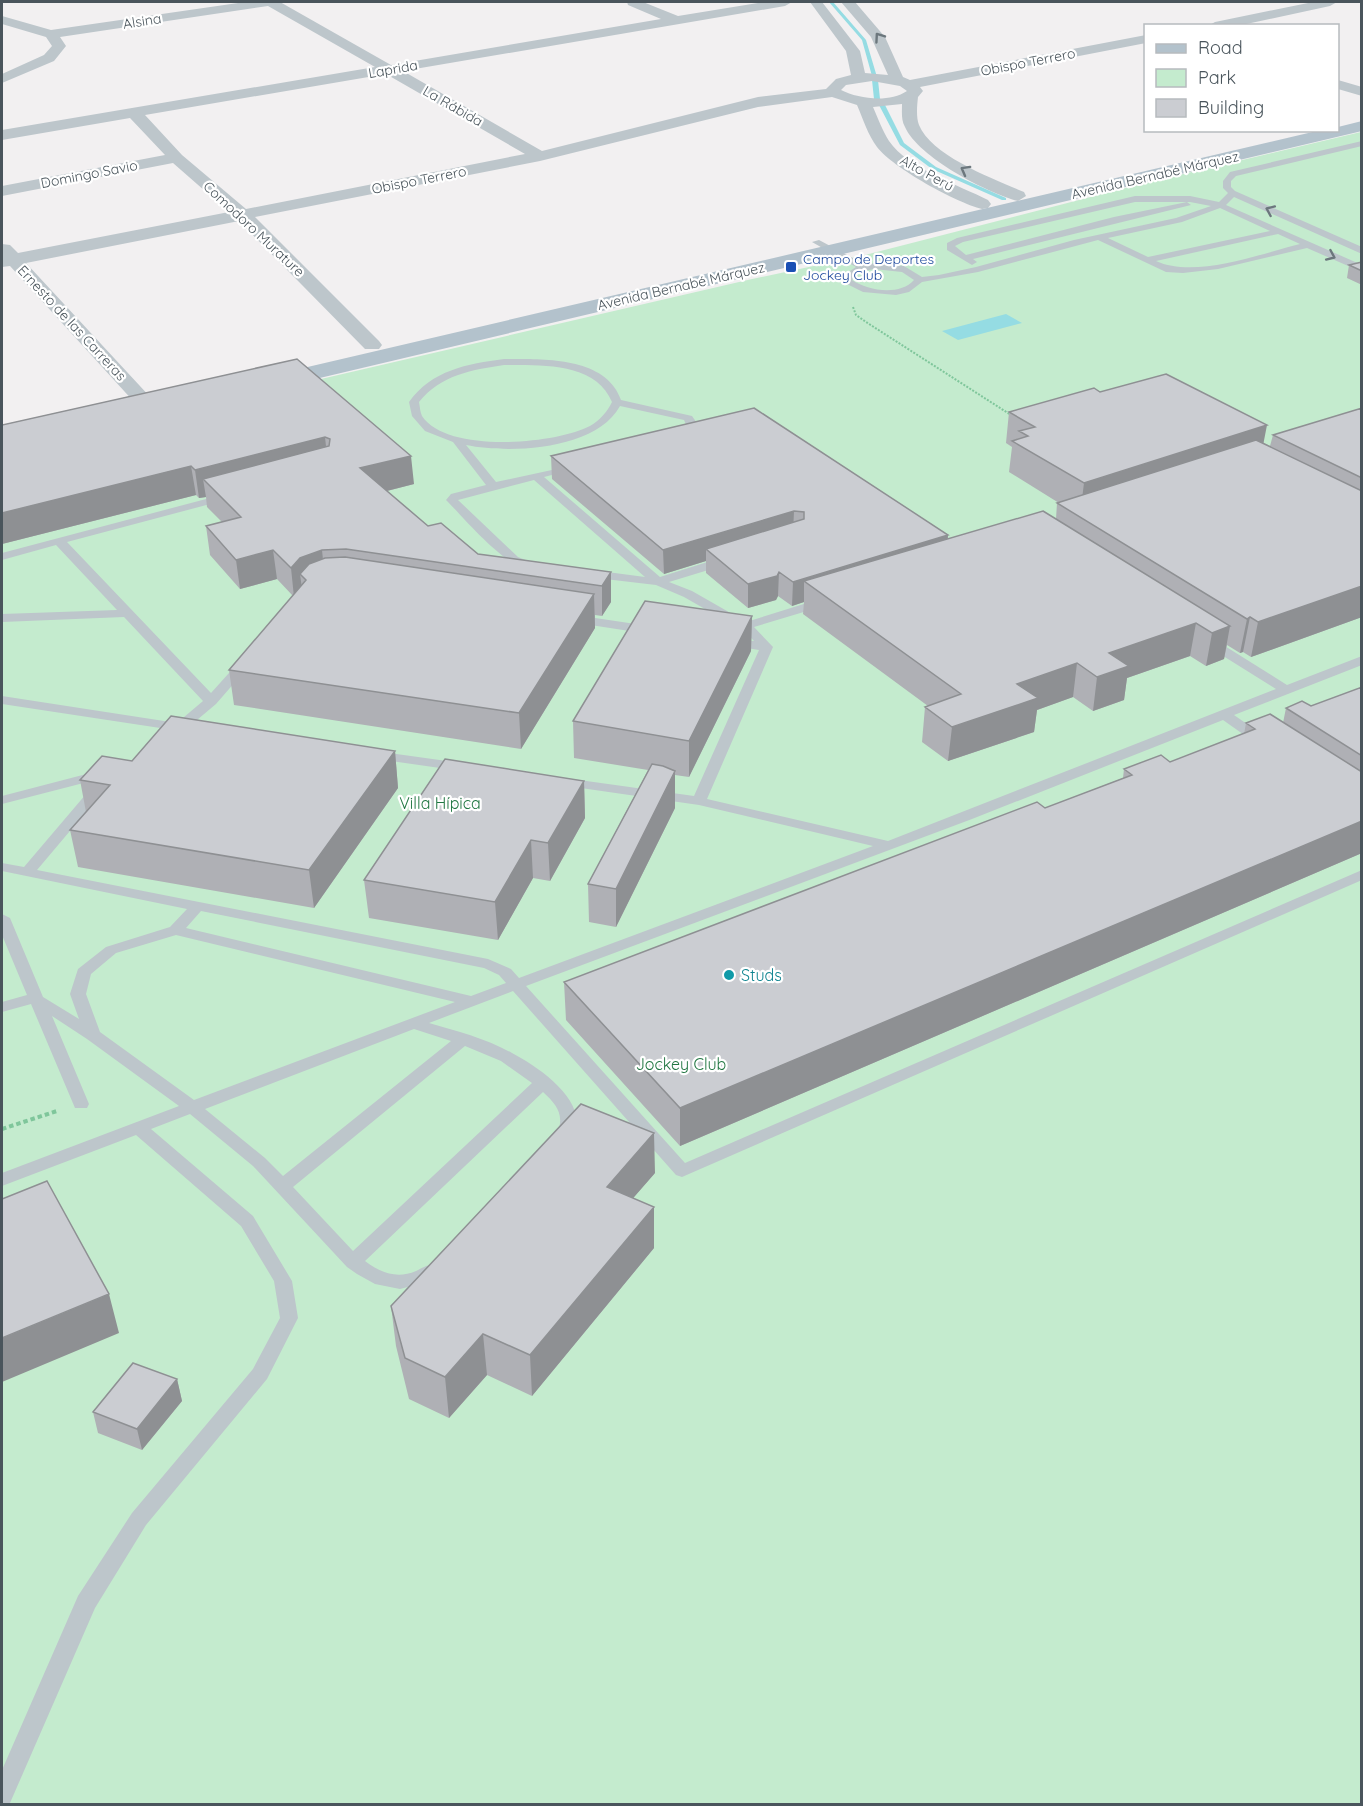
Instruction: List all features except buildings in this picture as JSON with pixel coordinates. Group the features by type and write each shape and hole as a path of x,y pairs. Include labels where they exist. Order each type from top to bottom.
{"main road":[{"path":"1339,122 1362,117"},
{"name":"Avenida Bernabé Márquez","path":"1339,131 1362,126"},
{"name":"Avenida Bernabé Márquez","path":"1292,132 982,204 824,246 251,380 372,345 824,246 1335,132"},
{"path":"142,399 165,400 125,410 142,399"}],"street":[{"name":"Alsina","path":"51,34 270,2"},
{"name":"La Rábida","path":"270,2 540,156"},
{"path":"633,2 675,20"},
{"name":"Laprida","path":"2,135 785,2"},
{"path":"816,2 853,51 859,78"},
{"name":"Alto Perú","path":"848,2 869,23 885,45 906,87 913,129 927,146 950,161 1017,196"},
{"path":"1225,24 1330,2"},
{"path":"2,20 51,34 59,46 49,58 2,79"},
{"name":"Obispo Terrero","path":"906,87 1144,39"},
{"path":"859,78 906,87 889,102 844,98 834,92 835,85 859,78"},
{"path":"1339,84 1362,92"},
{"name":"Obispo Terrero","path":"6,256 243,215 540,156 758,102 834,92"},
{"name":"Alto Perú","path":"863,101 883,144 892,153 923,174 982,204"},
{"name":"Comodoro Murature","path":"135,114 176,158 243,215 372,345"},
{"name":"Domingo Savio","path":"2,191 176,158"},
{"name":"Ernesto de las Carreras","path":"6,256 142,399"}],"lane":[{"path":"1362,143 1233,174 1227,181 1227,188 1232,193 1362,251"},
{"path":"919,280 945,278 985,269 1098,237 1194,215 1220,205 1228,200 1232,193"},
{"path":"985,269 951,250 950,245 960,240 1135,199 1178,199 1220,205 1362,269"},
{"path":"965,258 1114,220 1204,202"},
{"path":"1146,260 1277,232"},
{"path":"1098,237 1166,269 1184,270 1212,267 1307,245"},
{"path":"824,246 864,268"},
{"path":"884,266 904,269 917,276 919,280 917,285 902,291 880,292 859,288 848,281 850,273 864,268 884,266"},
{"path":"504,362 538,362 570,367 595,376 612,388 617,402 610,417 591,430 562,440 527,445 490,445 457,440 432,430 417,417 414,402 423,388 444,376 472,367 504,362"},
{"path":"617,402 688,418 695,432 671,442"},
{"path":"457,440 493,486"},
{"path":"537,568 514,560 453,504 455,496 581,464"},
{"path":"536,476 658,582"},
{"path":"2,556 238,494"},
{"path":"59,541 211,701"},
{"path":"658,582 734,558"},
{"path":"581,573 658,582 688,594 745,627 767,647"},
{"path":"745,627 835,598"},
{"path":"2,618 127,613"},
{"path":"558,616 662,632"},
{"path":"1196,634 1285,689"},
{"path":"720,640 767,647"},
{"path":"699,801 767,647"},
{"path":"164,740 211,701 248,660"},
{"path":"2,1180 413,1023 967,816 1362,660"},
{"path":"2,700 203,730"},
{"path":"1223,714 1272,747"},
{"path":"357,752 475,769"},
{"path":"2,800 113,771 28,871"},
{"path":"557,781 699,801 888,845"},
{"path":"2,867 488,964 505,972 682,1171 1362,874"},
{"path":"93,1035 78,994 84,972 111,950 175,930 199,905"},
{"path":"2,918 34,998 81,1104"},
{"path":"175,930 473,1001"},
{"path":"2,1007 34,998 93,1035 192,1107 259,1162 354,1262 371,1276 395,1283 414,1281 435,1269 443,1261"},
{"path":"413,1023 463,1039 507,1057 543,1083 569,1112 571,1125 558,1143"},
{"path":"282,1186 463,1039"},
{"path":"354,1262 543,1083"},
{"path":"2,1795 86,1603 139,1519 260,1374 289,1318 283,1281 247,1221 139,1128"}],"path":[{"path":"880,292 854,306 853,310 856,315 1018,420"},
{"path":"2,1130 81,1104"}],"green space":[{"name":"Jockey Club","path":"1361,132 1361,1804 2,1804 2,453 752,279 865,255 1145,183"}],"water":[{"path":"1006,314 1022,323 958,340 942,331"}],"waterway":[{"path":"831,2 864,40 875,76"},
{"path":"875,80 877,99"},
{"path":"882,105 902,144 934,168 1004,199"}],"place":[{"name":"Campo de Deportes Jockey Club","path":"791,267"},
{"name":"Studs","path":"729,975"}],"park label":[{"name":"Villa Hípica","path":"440,803"}]}
